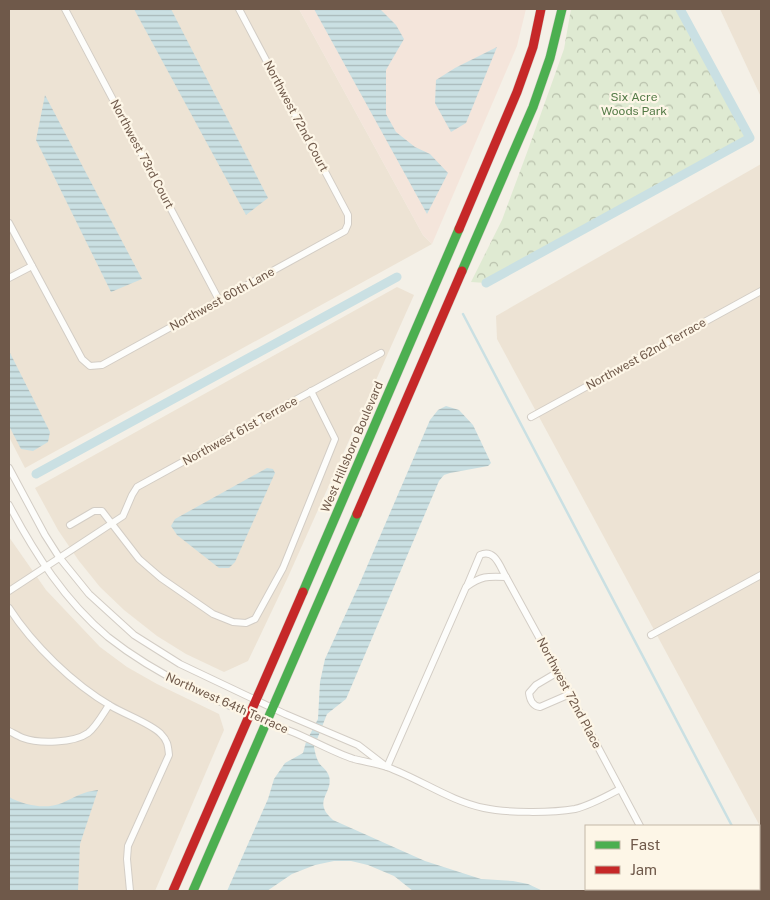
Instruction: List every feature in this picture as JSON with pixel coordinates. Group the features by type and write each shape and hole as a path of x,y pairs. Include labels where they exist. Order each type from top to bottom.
{"street":[{"name":"Northwest 73rd Court","path":"65,9 219,300"},
{"name":"Northwest 72nd Court","path":"239,9 348,215 348,224"},
{"name":"West Hillsboro Boulevard","path":"173,891 517,92 533,47 541,9"},
{"path":"193,891 268,722 533,106 550,58 562,9"},
{"path":"9,223 32,266 9,278"},
{"name":"Northwest 60th Lane","path":"32,266 82,359 90,366 102,365 345,231 348,224"},
{"name":"Northwest 62nd Terrace","path":"531,417 761,291"},
{"name":"Northwest 61st Terrace","path":"9,591 123,516 132,495 138,487 381,353"},
{"path":"70,525 94,511 102,511 139,559 161,578 213,614 233,622 246,623 256,619 283,568 335,439 311,391"},
{"name":"Northwest 64th Terrace","path":"9,468 45,535 59,557 89,594 134,635 180,664 358,746 387,767 462,802 500,810 552,811 574,809 593,803 620,789"},
{"name":"Northwest 64th Terrace","path":"9,505 45,566 74,604 106,635 130,653 167,677 195,691 352,759 387,767"},
{"name":"Northwest 72nd Place","path":"466,587 480,554 488,553 496,558 639,825"},
{"path":"651,635 761,575"},
{"path":"387,767 466,587 477,579 487,576 506,577"},
{"path":"9,608 35,642 63,669 109,705 160,732 168,742 169,755 128,846 127,859 130,891"},
{"path":"558,672 532,689 530,700 537,707 540,707 570,694"},
{"path":"9,731 23,738 36,741 79,738 89,732 109,705"},
{"path":"352,759 358,746"}],"shaded area":[{"path":"9,9 299,9 423,235 432,244 25,468 9,437"},
{"path":"134,9 171,9 268,198 246,215"},
{"path":"299,9 526,9 517,46 432,244 423,235"},
{"path":"314,9 380,9 396,25 404,39 386,70 386,114 396,132 415,147 430,154 448,173 427,214"},
{"path":"720,9 761,9 761,97"},
{"path":"497,47 466,123 451,132 435,103 436,80 455,68"},
{"path":"45,95 142,279 111,292 36,140"},
{"path":"761,164 761,828 497,339 496,316"},
{"path":"397,287 414,295 288,577 248,661 224,672 186,654 157,636 124,610 100,587 58,530 35,488"},
{"path":"9,351 50,432 48,442 33,451 21,449 9,426"},
{"path":"446,406 459,410 473,425 491,463 488,466 444,475 439,481 346,699 327,714 314,747 318,761 327,772 330,782 323,802 324,808 333,820 425,861 481,879 513,881 528,884 543,891 413,891 394,876 368,865 351,861 334,861 315,865 292,874 267,891 227,891 268,799 274,779 285,763 303,753 306,742 318,719 320,682 325,659 430,420 438,410"},
{"path":"267,468 273,469 275,473 235,562 229,568 219,568 177,535 171,526 175,519"},
{"path":"9,537 46,590 100,647 127,667 157,684 219,714 224,730 155,891 9,891"},
{"path":"98,790 80,844 78,891 9,891 9,797 28,804 49,806 62,803 83,793"}],"green space":[{"name":"Six Acre Woods Park","path":"571,9 680,9 750,138 486,283 471,282 502,220 529,147 564,49"}],"waterway":[{"path":"486,283 750,138 680,9"},
{"path":"36,474 397,277"},
{"path":"463,314 731,825"}],"traffic: fast":[{"path":"462,271 533,107 550,58 562,9"},
{"path":"303,592 459,229"},
{"path":"193,891 357,514"}],"traffic: jam":[{"path":"459,229 517,92 533,47 541,9"},
{"path":"357,514 462,271"},
{"path":"173,891 303,592"}]}
